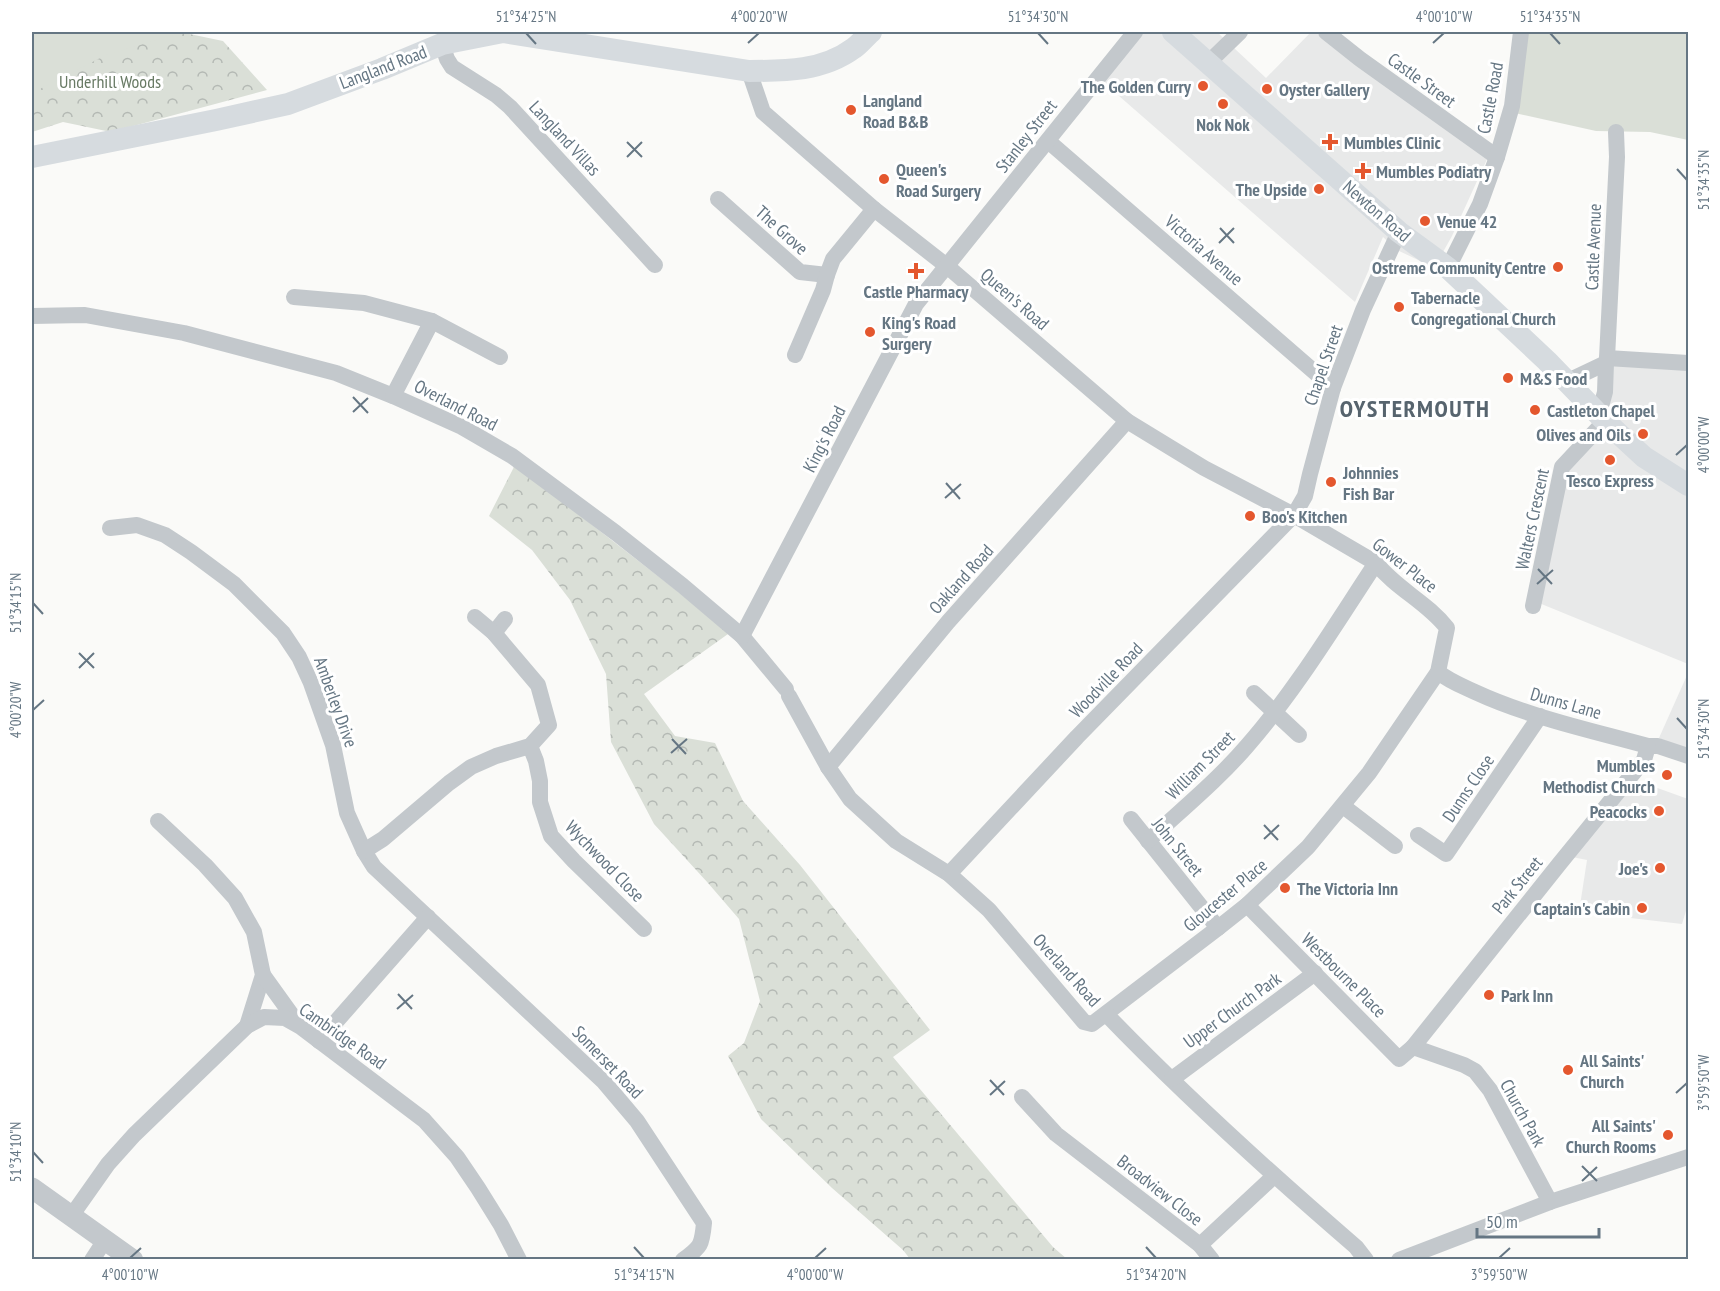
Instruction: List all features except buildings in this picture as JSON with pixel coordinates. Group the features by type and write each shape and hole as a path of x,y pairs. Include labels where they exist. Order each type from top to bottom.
{"main road":[{"name":"Langland Road","path":"32,157 288,104 442,44 503,32 749,71 788,70 830,62 855,48 871,32"},
{"name":"Newton Road","path":"1173,32 1399,231 1448,268 1644,457 1689,485"}],"street":[{"name":"Stanley Street","path":"948,267 1087,89 1135,32"},
{"path":"1208,63 1240,32"},
{"name":"Castle Street","path":"1326,32 1394,84 1497,157"},
{"name":"Castle Road","path":"1448,268 1480,204 1497,157 1512,106 1521,32"},
{"name":"Langland Villas","path":"442,44 452,67 496,95 510,107 655,265"},
{"name":"Queen's Road","path":"749,71 763,112 874,210 948,267 1127,421 1204,468 1294,515"},
{"name":"Castle Avenue","path":"1602,418 1617,157 1616,132"},
{"name":"Victoria Avenue","path":"1048,141 1333,388"},
{"name":"The Grove","path":"718,199 800,272 827,275"},
{"name":"The Grove","path":"795,355 823,290 833,259 874,210"},
{"name":"Chapel Street","path":"1294,515 1305,496 1333,388 1363,310 1399,231"},
{"name":"King's Road","path":"742,636 916,304 948,267"},
{"path":"294,297 364,303 432,321 500,357"},
{"name":"Overland Road","path":"32,316 85,315 184,333 336,373 462,427 512,456 616,532 742,636 787,692 828,767 850,799 896,841 949,874 989,910 1084,1022 1092,1024 1106,1014 1274,1176 1356,1247 1366,1260"},
{"path":"393,396 432,321"},
{"path":"1566,382 1606,361 1689,363"},
{"name":"Walters Crescent","path":"1533,606 1562,466 1602,418"},
{"name":"Oakland Road","path":"828,767 948,622 1127,421"},
{"name":"Gower Place","path":"1294,515 1376,563 1384,573 1438,617 1447,628 1438,672"},
{"name":"Woodville Road","path":"949,874 1077,737 1294,515"},
{"name":"Amberley Drive","path":"110,528 137,525 165,535 234,584 283,633 299,657 320,706 333,746 347,813 363,852"},
{"name":"William Street","path":"1148,841 1216,779 1246,747 1309,664 1376,563"},
{"path":"363,852 383,839 471,767 496,756 530,746 549,725 538,685 494,633 475,617"},
{"path":"494,633 506,619"},
{"name":"Dunns Lane","path":"1438,672 1446,679 1496,702 1689,756"},
{"name":"Gloucester Place","path":"1106,1014 1218,928 1308,847 1376,764 1438,672"},
{"path":"1254,693 1299,735"},
{"name":"Dunns Close","path":"1418,835 1446,854 1540,716"},
{"name":"Wychwood Close","path":"530,746 540,781 540,802 551,836 644,929"},
{"name":"Park Street","path":"1413,1047 1644,760 1648,746"},
{"path":"1343,806 1395,846"},
{"name":"John Street","path":"1131,819 1218,928"},
{"path":"158,821 205,865 235,898 254,932 263,975 301,1027"},
{"name":"Somerset Road","path":"363,852 374,867 597,1075 637,1121 704,1223 700,1246 683,1260"},
{"name":"Westbourne Place","path":"1247,904 1399,1059 1413,1047"},
{"path":"318,1041 428,917"},
{"name":"Upper Church Park","path":"1172,1079 1315,973"},
{"path":"247,1026 263,975"},
{"name":"Cambridge Road","path":"72,1215 108,1164 134,1135 247,1026 264,1017 285,1018 301,1027 424,1120 462,1165 501,1226 519,1260"},
{"name":"Church Park","path":"1413,1047 1475,1071 1490,1090 1550,1202"},
{"name":"Broadview Close","path":"1022,1097 1056,1134 1200,1245 1274,1176"},
{"path":"1399,1260 1550,1202 1689,1157"},
{"path":"32,1188 133,1260"},
{"path":"92,1260 105,1240"},
{"path":"1200,1245 1212,1260"}],"shaded area":[{"path":"1144,32 1217,32 1266,78 1311,32 1315,32 1488,157 1452,236 1433,267 1397,250 1383,237 1355,302 1103,82"},
{"path":"1614,353 1688,358 1688,429 1686,433 1688,434 1688,664 1539,603 1566,467 1615,417 1610,403"},
{"path":"1688,673 1688,750 1659,738"},
{"path":"1638,781 1688,799 1688,904 1682,924 1579,912 1587,860 1572,857"}],"green space":[{"path":"32,32 183,32 106,55 32,93"},
{"name":"Underhill Woods","path":"180,32 223,41 267,90 111,132 63,122 32,132 32,44"},
{"path":"1521,32 1688,32 1688,140 1650,132 1596,131 1510,112"},
{"path":"515,465 708,615 728,634 644,694 675,736 715,743 743,801 800,865 930,1030 893,1057 1053,1247 1067,1259 910,1259 761,1119 728,1056 744,1043 760,1001 739,919 654,824 611,742 606,674 570,600 532,550 489,516"}],"place":[{"name":"The Golden Curry","path":"1203,86"},
{"name":"Oyster Gallery","path":"1267,89"},
{"name":"Nok Nok","path":"1223,104"},
{"name":"Langland Road B&B","path":"851,110"},
{"name":"Mumbles Clinic","path":"1330,142"},
{"name":"Mumbles Podiatry","path":"1363,171"},
{"name":"Queen's Road Surgery","path":"884,179"},
{"name":"The Upside","path":"1319,189"},
{"name":"Venue 42","path":"1425,221"},
{"name":"Ostreme Community Centre","path":"1558,267"},
{"name":"Castle Pharmacy","path":"916,271"},
{"name":"Tabernacle Congregational Church","path":"1399,307"},
{"name":"King's Road Surgery","path":"870,332"},
{"name":"M&S Food","path":"1508,378"},
{"name":"Castleton Chapel","path":"1535,410"},
{"name":"Olives and Oils","path":"1643,434"},
{"name":"Tesco Express","path":"1610,460"},
{"name":"Johnnies Fish Bar","path":"1331,482"},
{"name":"Boo's Kitchen","path":"1250,516"},
{"name":"Mumbles Methodist Church","path":"1667,775"},
{"name":"Peacocks","path":"1659,811"},
{"name":"Joe's","path":"1660,868"},
{"name":"The Victoria Inn","path":"1285,888"},
{"name":"Captain's Cabin","path":"1642,908"},
{"name":"Park Inn","path":"1489,995"},
{"name":"All Saints' Church","path":"1568,1070"},
{"name":"All Saints' Church Rooms","path":"1668,1135"}],"district":[{"name":"OYSTERMOUTH","path":"1415,408"}]}
